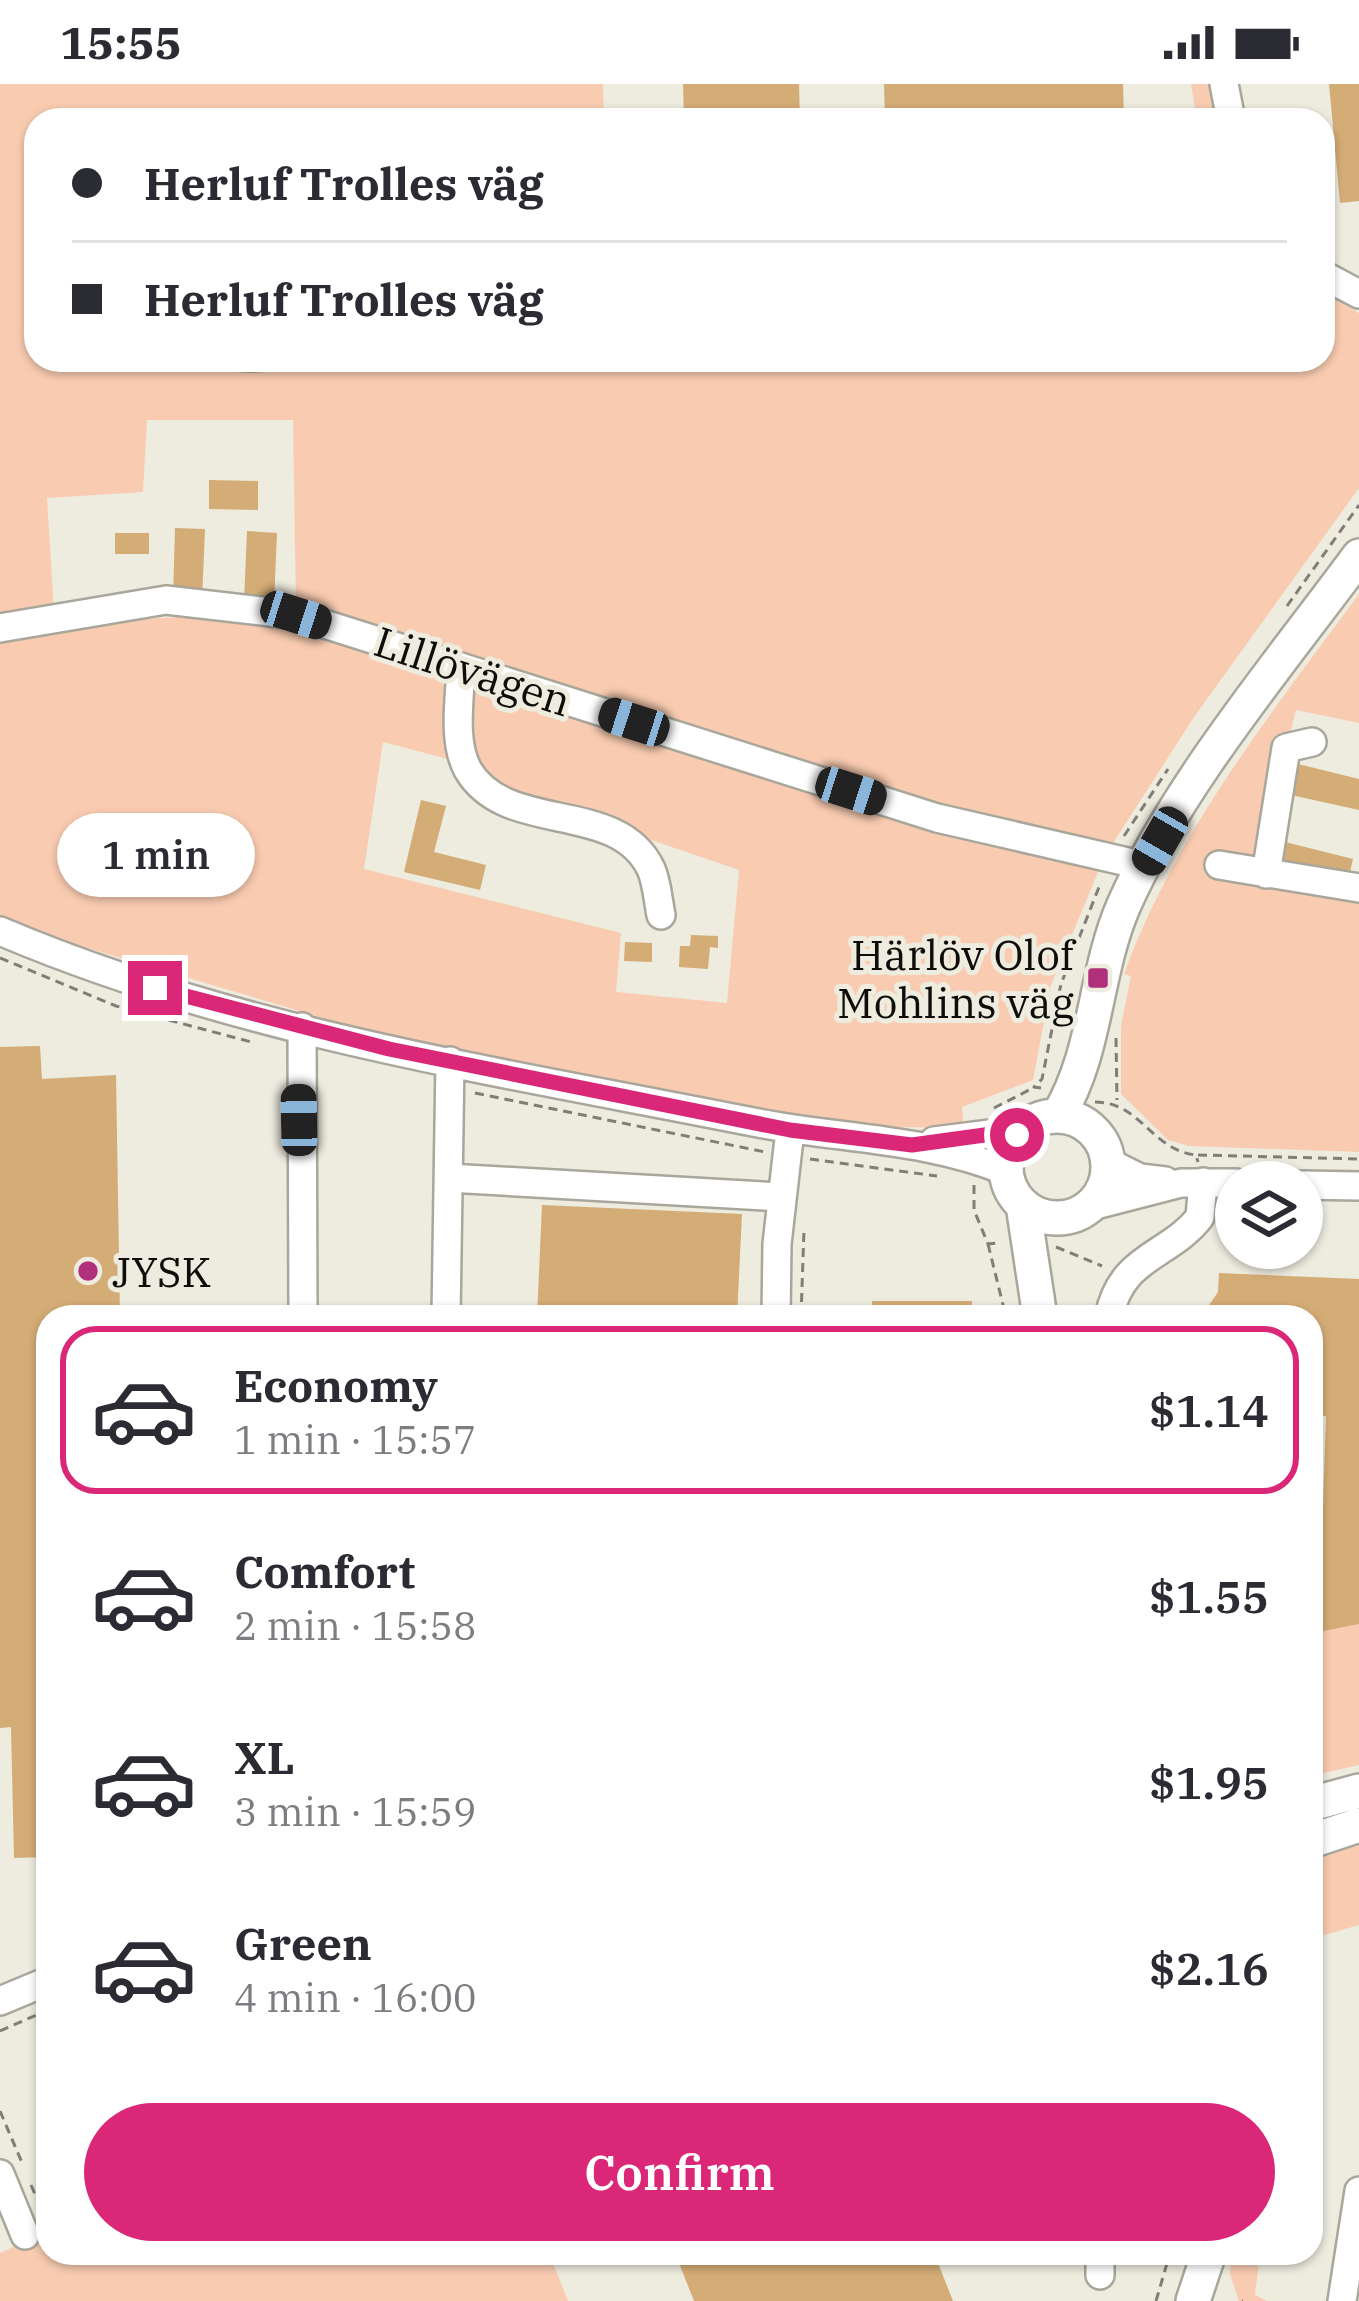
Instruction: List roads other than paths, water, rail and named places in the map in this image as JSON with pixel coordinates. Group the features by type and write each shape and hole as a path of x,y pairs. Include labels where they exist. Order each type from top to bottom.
{"main road":[{"path":"1043,1305 1049,1244 1104,1187 1104,1024 1110,940 1145,866 1256,698 1359,556"},
{"path":"1058,1116 1104,1024"},
{"path":"1040,1305 1023,1205 1006,1171 1010,1146 1021,1130 1058,1116 1082,1123 1104,1151"},
{"path":"1023,1205 1046,1216 1080,1212"},
{"path":"1323,1801 1359,1791"},
{"path":"1323,1837 1359,1825"},
{"path":"1193,2301 1205,2265"}],"street":[{"name":"Lillövägen","path":"0,628 166,600 296,615 937,818 1145,866"},
{"path":"461,667 458,724 466,767 493,800 625,837 651,869 661,915"},
{"path":"1266,874 1286,748 1312,742"},
{"path":"1219,865 1359,888"},
{"path":"0,931 83,967 302,1027 790,1130 912,1145 1006,1171"},
{"path":"302,1027 303,1305"},
{"path":"446,1305 450,1061"},
{"path":"776,1305 781,1197 790,1130"},
{"path":"912,1145 1021,1130"},
{"path":"1104,1151 1140,1178 1193,1174 1215,1179"},
{"path":"1080,1212 1193,1174"},
{"path":"1113,1305 1142,1258 1200,1217 1193,1174"},
{"path":"449,1178 781,1197"},
{"path":"1323,1185 1359,1186"},
{"path":"0,2001 36,1986"},
{"path":"0,2174 25,2235"},
{"path":"1342,2301 1359,2192"}],"place":[{"name":"Härlöv Olof Mohlins väg","path":"1098,978"},
{"name":"JYSK","path":"88,1271"}]}
